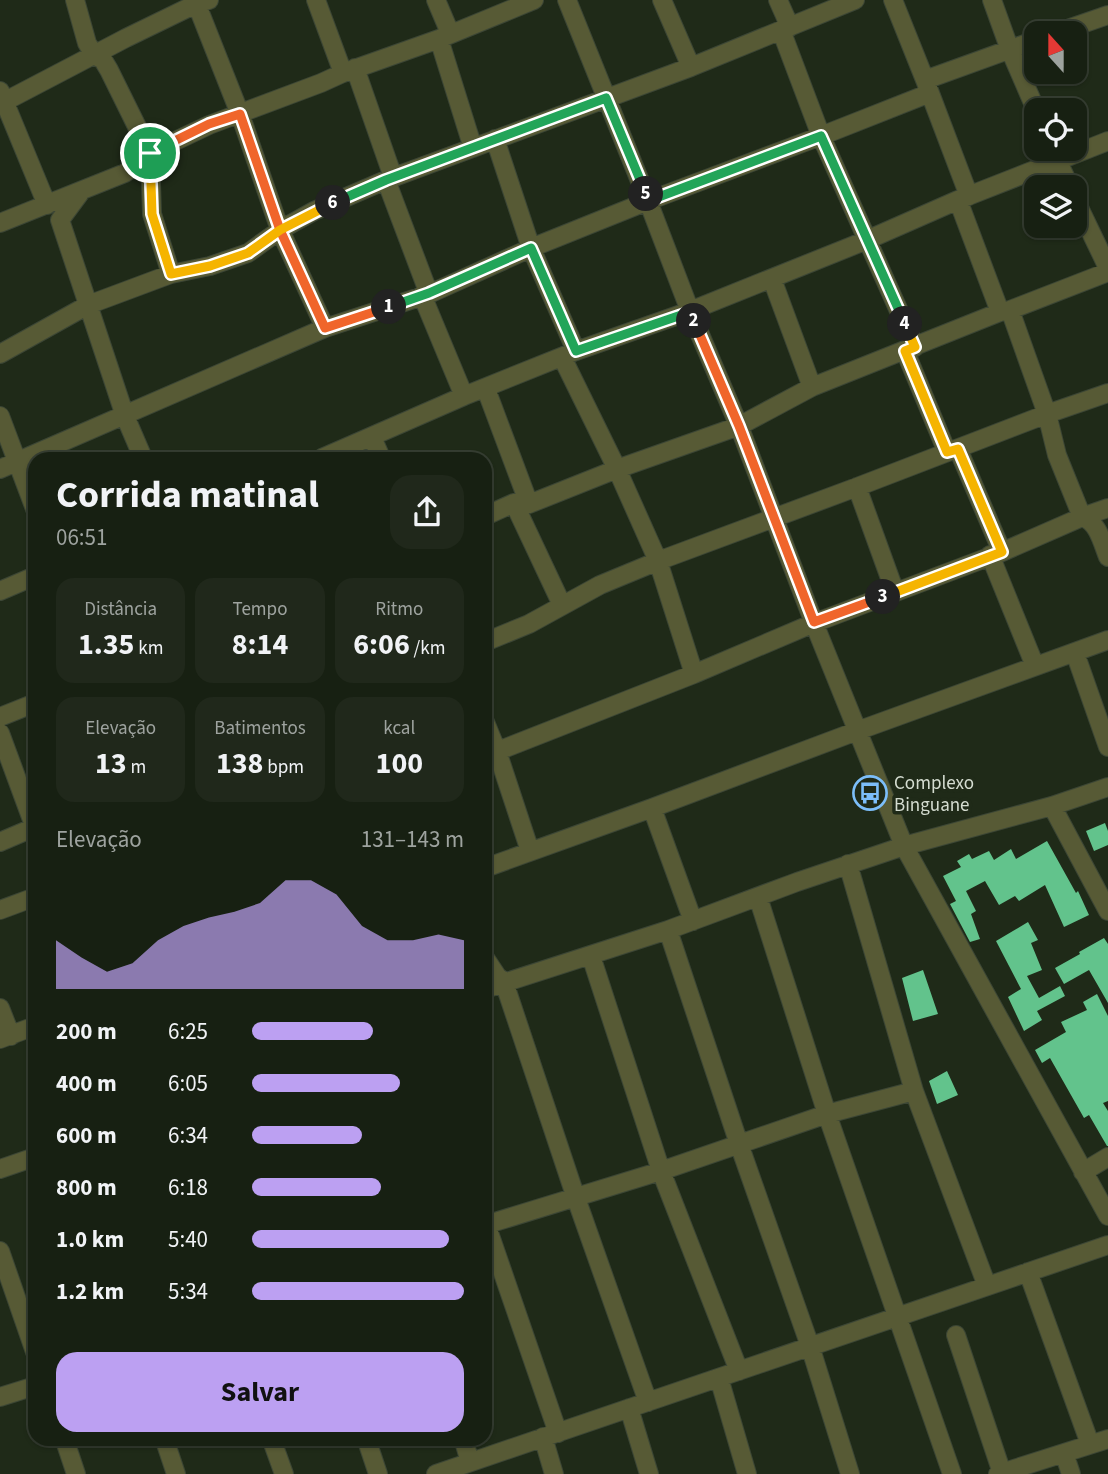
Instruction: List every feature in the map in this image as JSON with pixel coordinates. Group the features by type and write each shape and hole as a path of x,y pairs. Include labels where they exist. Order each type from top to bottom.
{"street":[{"path":"75,0 87,43 94,55 109,69 150,153 152,214 171,274"},
{"path":"316,0 349,70 390,178 426,294 464,396"},
{"path":"436,0 473,148"},
{"path":"0,223 125,173 150,153 209,124 534,0"},
{"path":"567,0 690,312 739,426 904,846 1108,1216"},
{"path":"662,0 691,67"},
{"path":"778,0 821,136 867,240 996,553 1035,666"},
{"path":"0,354 88,305 171,274 210,266 248,253 280,230 314,211 390,178 691,67 855,0"},
{"path":"893,0 928,87 964,198 1005,311 1047,414 1057,454 1082,517"},
{"path":"992,0 1031,98"},
{"path":"47,205 2,99 200,1 280,230 325,328"},
{"path":"1087,22 1108,15"},
{"path":"41,452 325,328 426,294 648,201 821,136 1024,45"},
{"path":"495,139 569,354 657,561 694,674"},
{"path":"1087,147 1108,141"},
{"path":"336,452 569,354 690,312 867,240 1042,161"},
{"path":"82,191 60,220 125,416 140,452"},
{"path":"492,514 739,426 812,387 1108,270 1087,225"},
{"path":"772,278 812,387"},
{"path":"486,388 522,504 562,605"},
{"path":"492,639 529,624 600,585 657,561 1108,393"},
{"path":"0,416 8,466 28,498"},
{"path":"372,437 378,452"},
{"path":"8,466 28,457"},
{"path":"857,487 895,592"},
{"path":"492,754 694,674 814,622 1108,508"},
{"path":"1082,517 1094,524 1108,556"},
{"path":"0,591 28,579"},
{"path":"492,865 1108,640"},
{"path":"1075,653 1108,747"},
{"path":"0,717 28,705"},
{"path":"0,733 28,808"},
{"path":"492,756 530,850"},
{"path":"492,986 668,930 848,864 1052,806 1108,787"},
{"path":"1052,806 1108,912"},
{"path":"652,808 693,921"},
{"path":"0,842 28,830"},
{"path":"848,864 914,1091 987,1286"},
{"path":"758,897 827,1114 952,1474"},
{"path":"0,910 28,900"},
{"path":"668,930 810,1346 850,1474"},
{"path":"591,956 661,1171 739,1371"},
{"path":"492,968 504,982 648,1402"},
{"path":"0,1008 5,1038 28,1029"},
{"path":"492,1222 661,1171 827,1114 914,1091"},
{"path":"1083,1172 1108,1157"},
{"path":"0,1169 28,1159"},
{"path":"446,1473 470,1462 1108,1245"},
{"path":"492,1246 551,1435 554,1474"},
{"path":"0,1251 28,1332"},
{"path":"1028,1272 1090,1444"},
{"path":"956,1335 1000,1473 1108,1438"},
{"path":"719,1378 747,1474"},
{"path":"0,1397 28,1388"},
{"path":"629,1408 649,1474"},
{"path":"67,1446 76,1474"},
{"path":"167,1446 176,1474"},
{"path":"274,1446 284,1474"},
{"path":"369,1446 378,1474"},
{"path":"465,1446 470,1462"},
{"path":"1064,1453 1071,1474"}],"building":[{"path":"1105,823 1108,845 1094,851 1086,831"},
{"path":"1047,841 1076,893 1078,891 1089,915 1064,927 1045,885 1019,901 1015,896 999,905 985,881 966,891 976,911 971,914 980,939 970,942 950,904 956,901 943,876 961,867 957,861 969,854 972,859 989,851 994,860 1011,849 1016,859"},
{"path":"1028,922 1038,940 1031,943 1042,970 1027,976 1039,998 1060,986 1065,996 1037,1011 1042,1020 1024,1031 1008,997 1021,989 996,941"},
{"path":"1104,938 1108,944 1108,1003 1089,970 1064,984 1055,968"},
{"path":"923,970 938,1014 913,1021 902,978"},
{"path":"1097,994 1108,1016 1108,1101 1103,1103 1108,1111 1108,1146 1089,1115 1084,1118 1050,1058 1042,1063 1035,1050 1066,1032 1061,1022 1087,1010 1083,1002"},
{"path":"947,1071 958,1095 937,1104 929,1081"}],"place":[{"name":"Complexo Binguane","path":"870,793"}],"route":[{"path":"150,153 152,214 171,274 210,266 248,253 280,230 314,211 386,180 606,98 648,201 821,136 915,347 905,351 947,452 958,449 1002,552 814,622 739,426 690,312 576,351 531,248 429,293 325,328 280,230 240,114 209,124 150,153"}]}
